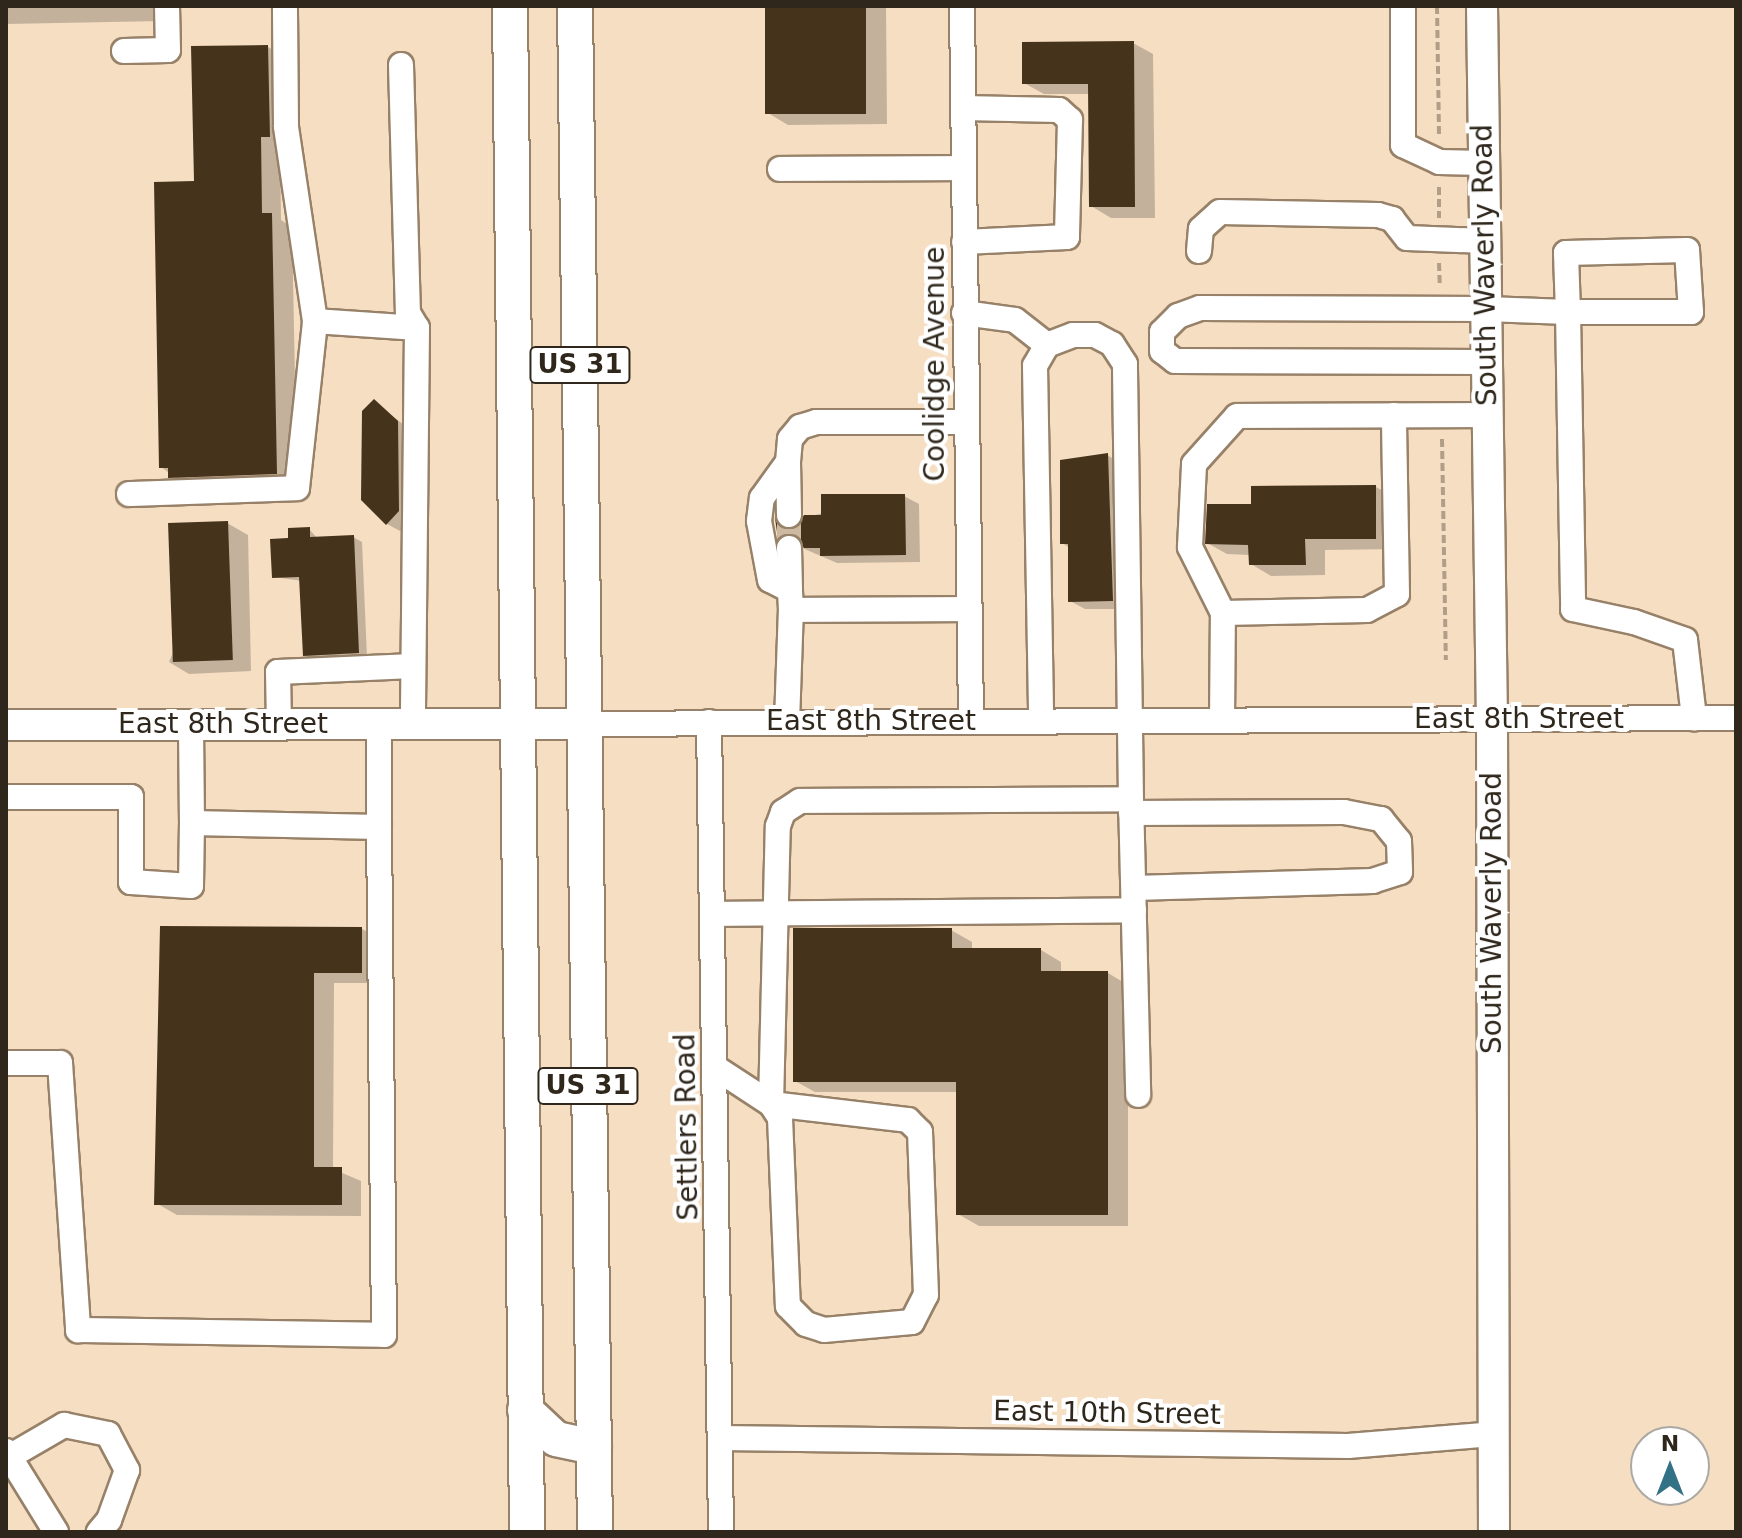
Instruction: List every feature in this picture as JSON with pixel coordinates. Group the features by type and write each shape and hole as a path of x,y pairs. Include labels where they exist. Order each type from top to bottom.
{"highway":[{"name":"US 31","path":"510,6 515,724 527,1532"},
{"path":"555,6 559,272 579,341"},
{"name":"US 31","path":"575,6 581,724 595,1532"},
{"path":"525,1410 556,1439 594,1447"}],"main road":[{"name":"South Waverly Road","path":"1482,6 1492,720 1494,1532"},
{"name":"East 8th Street","path":"6,725 581,724"}],"street":[{"path":"124,51 168,50 167,6"},
{"path":"129,494 297,488 315,321 286,126 285,6"},
{"name":"Coolidge Avenue","path":"962,6 967,609 971,720"},
{"path":"1403,6 1403,145 1439,162 1484,163"},
{"path":"401,65 408,313 417,328 413,724"},
{"path":"963,108 1059,110 1070,120 1067,237 964,242"},
{"path":"780,169 963,168"},
{"path":"1199,251 1201,229 1220,212 1378,215 1392,219 1407,238 1485,241"},
{"path":"1162,351 1162,332 1178,316 1200,308 1486,309 1568,312 1691,312 1687,250 1566,253 1568,312 1573,609 1634,622 1685,640 1694,718"},
{"path":"964,313 1015,320 1047,345"},
{"path":"315,321 417,328"},
{"path":"1041,720 1035,366 1047,345 1073,335 1095,335 1112,344 1125,364 1128,720 1138,1095"},
{"path":"1162,351 1175,361 1208,363 1486,362"},
{"path":"1125,364 1162,351"},
{"path":"1223,613 1367,610 1397,594 1394,415"},
{"path":"1222,720 1223,613 1190,547 1194,464 1237,416 1487,415"},
{"path":"789,515 790,439 800,427 816,422 965,422"},
{"path":"788,462 762,498 759,521 770,580 790,600 967,609"},
{"path":"787,722 789,548"},
{"path":"279,724 278,672 413,666"},
{"name":"East 8th Street","path":"581,724 1736,718"},
{"name":"Settlers Road","path":"709,722 715,914 721,1532"},
{"path":"6,797 131,797 131,882 191,886 191,724"},
{"path":"6,1063 60,1063 78,1330 384,1335 379,724"},
{"path":"715,914 774,913 1134,899 1373,881 1400,872 1399,841 1381,819 1344,812 800,801 783,812 778,826 774,913 771,1104"},
{"path":"192,823 379,827"},
{"path":"716,1068 771,1104 780,1118 788,1306 806,1324 824,1330 912,1322 926,1295 920,1132 908,1120 771,1104"},
{"path":"56,1532 8,1454 64,1425 108,1434 127,1470 109,1520 99,1532"},
{"name":"East 10th Street","path":"720,1438 1348,1446 1493,1434"}],"building":[{"path":"765,6 866,6 866,114 765,114"},
{"path":"1134,41 1135,207 1089,207 1088,84 1022,84 1022,42"},
{"path":"268,45 270,137 261,137 262,213 272,213 277,474 168,478 168,468 159,468 154,182 194,181 191,46"},
{"path":"374,399 398,421 399,511 386,525 361,500 362,411"},
{"path":"1108,453 1113,601 1068,602 1068,544 1060,544 1060,460"},
{"path":"1376,485 1376,539 1305,539 1306,565 1249,565 1248,545 1205,544 1207,504 1251,504 1251,486"},
{"path":"821,494 905,494 906,555 820,556 820,548 804,548 795,535 778,539 775,518 782,528 796,528 804,515 821,515"},
{"path":"228,521 233,660 173,662 168,523"},
{"path":"310,527 310,537 354,535 359,653 303,656 299,577 272,578 270,539 288,538 288,528"},
{"path":"160,926 362,927 362,973 314,973 314,1167 342,1167 342,1205 154,1205"},
{"path":"793,928 952,928 952,948 1041,948 1041,971 1108,971 1108,1215 956,1215 956,1082 793,1082"}],"tunnel":[{"path":"789,515 789,548"}]}
